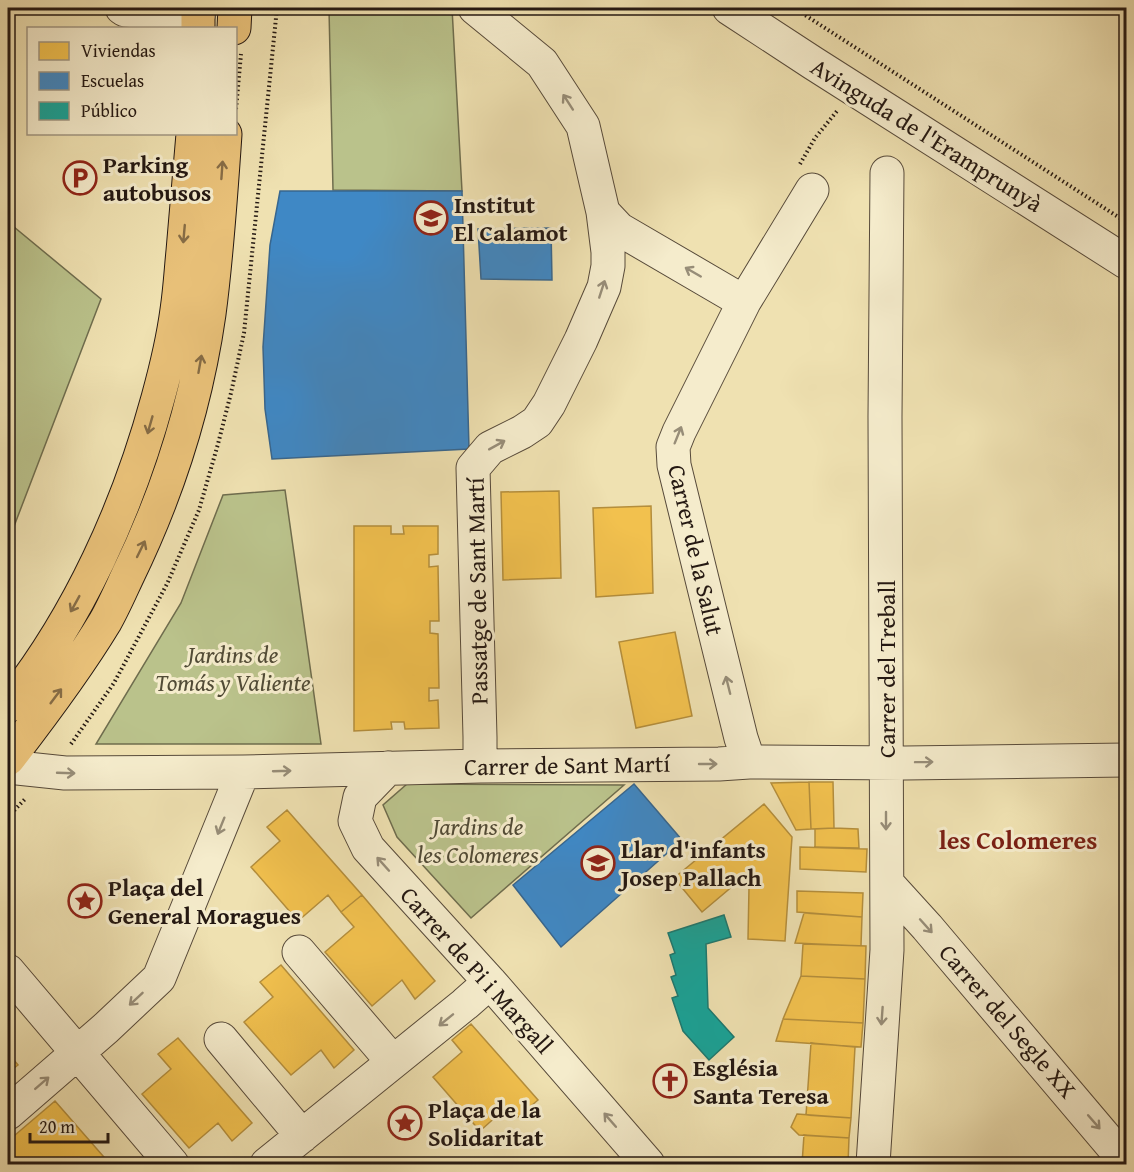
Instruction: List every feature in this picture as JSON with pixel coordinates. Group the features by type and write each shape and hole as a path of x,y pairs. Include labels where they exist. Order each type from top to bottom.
{"main road":[{"path":"235,8 237,27"},
{"path":"8,706 47,651 75,604 102,552 137,468 166,368 177,311 193,135"},
{"path":"8,759 73,672 105,621 146,538 171,469 198,374 209,315 225,135"}],"street":[{"path":"124,8 198,17"},
{"name":"Passatge de Sant Martí","path":"475,8 542,63 584,126 603,212 608,252 604,288 549,404 537,422 490,448 473,468 480,766"},
{"name":"Avinguda de l'Eramprunyà","path":"729,8 1126,262"},
{"name":"Carrer del Treball","path":"873,1164 887,950 885,440 887,173"},
{"name":"Carrer de la Salut","path":"749,762 738,726 674,465 673,447 744,302 812,190"},
{"path":"603,212 620,229 744,302"},
{"name":"Carrer de Sant Martí","path":"8,767 65,773 243,772 749,762 1126,760"},
{"name":"Carrer de Pi i Margall","path":"388,768 360,797 355,821 368,848 490,982 648,1164"},
{"path":"8,1113 106,1029 159,978 243,772"},
{"name":"Carrer del Segle XX","path":"887,883 1126,1162"},
{"path":"299,952 393,1062"},
{"path":"8,972 171,1164"},
{"path":"267,1164 490,982"},
{"path":"220,1039 302,1136"}],"path":[{"path":"794,8 1126,222"},
{"path":"237,78 238,39"},
{"path":"815,138 833,117"}],"green space":[{"path":"452,8 462,191 333,190 329,9"},
{"path":"8,222 101,299 8,542"},
{"name":"Jardins de Tomás y Valiente","path":"285,490 321,744 96,744 181,603 223,495"},
{"name":"Jardins de les Colomeres","path":"407,784 624,785 471,918 397,837 383,805"}],"building: Viviendas":[{"path":"559,491 561,578 503,580 501,492"},
{"path":"651,506 653,593 596,597 593,508"},
{"path":"354,526 391,526 391,534 404,534 403,526 438,526 438,554 429,555 429,567 438,566 439,621 430,621 430,633 438,634 439,688 429,688 429,701 438,700 439,728 405,729 404,722 391,722 392,729 354,731"},
{"path":"675,632 692,716 636,728 619,642"},
{"path":"809,782 811,829 796,830 771,783"},
{"path":"809,782 833,782 834,828 811,829"},
{"path":"764,804 792,837 785,941 748,939 749,887 740,880 702,912 674,878"},
{"path":"287,810 362,895 341,912 328,895 298,921 251,867 280,841 267,827"},
{"path":"815,829 858,829 859,848 815,847"},
{"path":"800,847 867,849 866,872 800,869"},
{"path":"797,891 863,893 862,917 797,912"},
{"path":"362,895 435,981 415,999 402,980 372,1006 325,952 354,927 341,912"},
{"path":"804,913 862,917 861,946 795,943"},
{"path":"803,944 866,946 865,979 801,976"},
{"path":"281,965 354,1050 334,1068 321,1050 291,1075 244,1022 273,997 260,982"},
{"path":"801,976 865,979 863,1023 783,1019"},
{"path":"783,1019 863,1023 861,1047 776,1041"},
{"path":"471,1024 538,1100 518,1117 509,1105 480,1131 433,1077 462,1052 452,1040"},
{"path":"178,1038 252,1123 232,1141 218,1123 189,1148 142,1094 171,1069 158,1054"},
{"path":"811,1043 855,1047 851,1118 806,1115"},
{"path":"8,1053 18,1065 8,1073"},
{"path":"55,1101 110,1164 8,1164 8,1141"},
{"path":"797,1114 851,1118 849,1138 799,1135 791,1127"},
{"path":"804,1135 849,1138 848,1164 802,1164"}],"building: Escuelas":[{"path":"280,191 462,191 469,449 272,459 265,409 263,347 270,245"},
{"path":"551,228 552,280 481,279 478,229"},
{"name":"Llar d'infants Josep Pallach","path":"634,784 682,840 561,947 513,885"}],"building: Público":[{"path":"724,915 731,937 706,944 708,1008 734,1037 709,1060 683,1031 672,998 678,996 671,977 676,975 670,955 675,953 668,933"}],"place":[{"name":"Parking autobusos","path":"80,178"},
{"name":"Institut El Calamot","path":"431,218"},
{"name":"Llar d'infants Josep Pallach","path":"598,863"},
{"name":"Plaça del General Moragues","path":"85,901"},
{"name":"Església Santa Teresa","path":"670,1081"},
{"name":"Plaça de la Solidaritat","path":"405,1123"}],"district":[{"name":"les Colomeres","path":"1018,839"}]}
